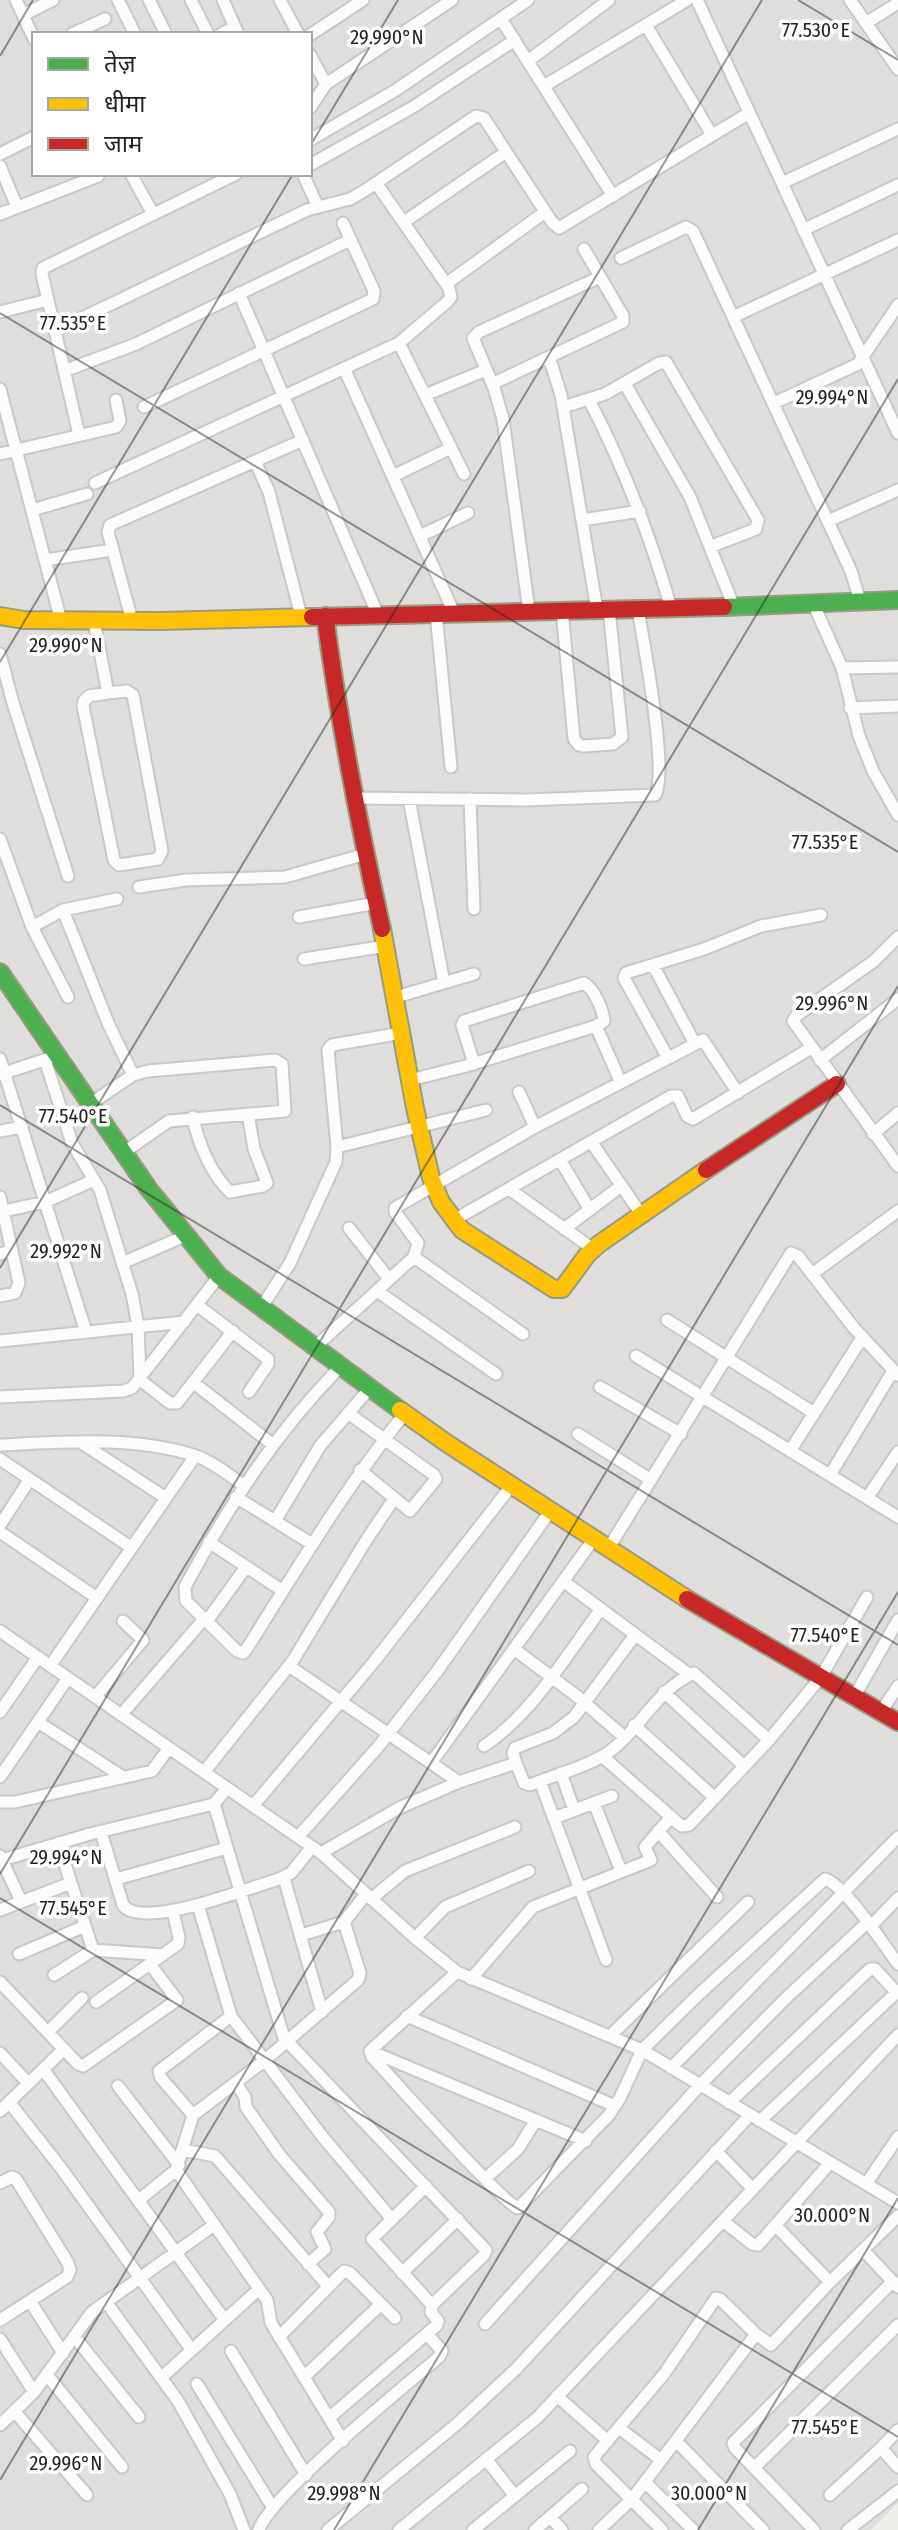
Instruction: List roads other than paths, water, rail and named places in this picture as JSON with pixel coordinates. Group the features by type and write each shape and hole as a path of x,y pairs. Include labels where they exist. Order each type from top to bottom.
{"street":[{"path":"16,0 32,35"},
{"path":"23,15 53,0"},
{"path":"118,0 134,32"},
{"path":"149,0 165,32"},
{"path":"191,0 207,32"},
{"path":"223,0 236,30"},
{"path":"280,0 297,32"},
{"path":"312,34 363,0"},
{"path":"312,105 326,84 452,0"},
{"path":"312,139 396,90 528,0"},
{"path":"528,61 609,0"},
{"path":"544,86 687,0"},
{"path":"697,0 898,433"},
{"path":"850,0 898,69"},
{"path":"866,23 898,3"},
{"path":"76,32 105,19"},
{"path":"501,19 613,196"},
{"path":"646,25 712,135"},
{"path":"312,164 413,107 515,40"},
{"path":"312,59 326,84"},
{"path":"55,331 318,207 350,199 476,116 484,118 545,212 559,228 749,113"},
{"path":"782,183 898,129"},
{"path":"0,154 32,138"},
{"path":"404,222 506,152"},
{"path":"0,166 17,207"},
{"path":"0,214 73,179 98,176"},
{"path":"132,176 153,214"},
{"path":"79,435 43,268 227,176"},
{"path":"304,176 318,207"},
{"path":"95,483 399,343 447,302 451,292 376,183"},
{"path":"803,230 898,185"},
{"path":"446,284 545,212"},
{"path":"144,407 373,299 374,291 343,223"},
{"path":"621,258 690,228 851,571 860,601"},
{"path":"64,371 136,344 350,240"},
{"path":"733,317 898,240"},
{"path":"492,384 623,322 623,316 584,249"},
{"path":"529,611 503,419 474,334 600,277"},
{"path":"239,293 378,615"},
{"path":"0,312 48,300"},
{"path":"774,403 852,369 898,305"},
{"path":"399,343 464,474"},
{"path":"549,357 563,407 582,520 603,610 622,737 613,744 583,746 574,739 562,610"},
{"path":"563,407 589,400 666,362 758,520 756,529 712,546"},
{"path":"344,368 454,613"},
{"path":"425,395 486,370"},
{"path":"625,384 690,497 734,607"},
{"path":"0,389 61,621"},
{"path":"0,454 119,425 116,400"},
{"path":"589,400 640,511 671,608"},
{"path":"132,621 108,532 110,525 303,440"},
{"path":"393,476 451,448"},
{"path":"255,461 269,492 301,616"},
{"path":"828,521 898,490"},
{"path":"32,510 87,494"},
{"path":"582,520 640,511"},
{"path":"420,536 468,513"},
{"path":"45,560 113,550"},
{"path":"0,616 24,620 132,621 734,607 898,600"},
{"path":"813,603 842,668 850,708 873,771 898,815"},
{"path":"354,798 655,795 659,788 657,743 638,609"},
{"path":"436,613 451,767"},
{"path":"325,616 354,798 433,1183 441,1202 454,1220 475,1240 559,1290 593,1249 753,1137 837,1084"},
{"path":"94,621 108,693"},
{"path":"0,654 68,876"},
{"path":"842,668 898,667"},
{"path":"127,691 133,695 162,851 158,859 119,865 114,860 83,706 89,696 108,693 127,691"},
{"path":"850,708 898,706"},
{"path":"409,799 444,983"},
{"path":"470,799 474,909"},
{"path":"0,839 32,927 68,997"},
{"path":"139,887 186,880 285,877 366,854"},
{"path":"32,927 63,910 117,899"},
{"path":"299,917 376,903"},
{"path":"63,910 108,1023 133,1075"},
{"path":"668,1058 624,978 626,973 704,949 761,926 821,915"},
{"path":"895,945 793,1018 811,1048 898,1166"},
{"path":"304,959 386,946"},
{"path":"653,965 695,1044"},
{"path":"0,972 51,1058 90,1104 185,1236 219,1276 405,1413 600,1544 663,1585 898,1722"},
{"path":"396,997 474,974"},
{"path":"410,1080 474,1064 602,1023 604,1018 587,984 464,1021 462,1025 474,1064"},
{"path":"820,1060 898,999"},
{"path":"596,1026 620,1081"},
{"path":"261,1308 299,1245 331,1175 337,1147 329,1047 402,1033"},
{"path":"314,1348 414,1257 418,1243 394,1210 433,1183 620,1081 705,1041 738,1093"},
{"path":"454,1220 671,1096 678,1096 691,1119 811,1048"},
{"path":"2,1074 51,1058"},
{"path":"51,1058 72,1143 100,1190 122,1263 138,1326 140,1380"},
{"path":"0,1059 2,1074 22,1127 86,1332"},
{"path":"90,1104 133,1075 148,1071 280,1061 284,1068 285,1111 169,1121 123,1153"},
{"path":"519,1092 535,1127"},
{"path":"337,1147 486,1110"},
{"path":"873,1134 898,1113"},
{"path":"193,1117 196,1134 207,1157 230,1192 267,1183 254,1149 248,1114"},
{"path":"0,1131 22,1127"},
{"path":"592,1143 641,1214"},
{"path":"560,1160 590,1210"},
{"path":"2,1212 45,1202 94,1180"},
{"path":"564,1229 621,1186"},
{"path":"509,1189 593,1249"},
{"path":"0,1197 6,1252 18,1289 15,1293 0,1296"},
{"path":"812,1274 898,1211"},
{"path":"349,1228 389,1279"},
{"path":"122,1263 185,1236"},
{"path":"431,1763 563,1581 600,1544 651,1480 788,1255 795,1253 862,1338 896,1373 830,1475"},
{"path":"414,1257 523,1334"},
{"path":"0,1397 132,1388 219,1276"},
{"path":"377,1291 496,1374"},
{"path":"197,1305 268,1359 268,1364 249,1392"},
{"path":"667,1320 814,1413"},
{"path":"0,1341 184,1322"},
{"path":"140,1380 170,1403 180,1401 233,1331"},
{"path":"790,1451 862,1338"},
{"path":"636,1356 898,1517"},
{"path":"340,1367 303,1405 243,1485 209,1542 184,1593 186,1601 243,1653 360,1470 405,1413"},
{"path":"194,1383 272,1444"},
{"path":"600,1387 681,1434"},
{"path":"275,1521 320,1446 370,1388"},
{"path":"348,1413 436,1477 411,1511 360,1470"},
{"path":"578,1434 651,1480"},
{"path":"80,1442 166,1498"},
{"path":"0,1445 115,1442 195,1456 243,1485"},
{"path":"867,1498 898,1452"},
{"path":"50,1666 195,1456"},
{"path":"0,1459 132,1548"},
{"path":"0,1525 30,1479"},
{"path":"253,1806 342,1700 512,1485"},
{"path":"236,1497 312,1544"},
{"path":"204,1772 289,1666 394,1499"},
{"path":"298,1837 388,1734 481,1611 551,1510"},
{"path":"0,1532 97,1598"},
{"path":"209,1542 283,1591"},
{"path":"121,1715 206,1620 246,1567"},
{"path":"563,1581 690,1675"},
{"path":"602,1756 682,1826 689,1825 769,1740 821,1677 867,1597"},
{"path":"484,1746 511,1725 552,1677 601,1609"},
{"path":"854,1697 898,1620"},
{"path":"95,1697 143,1640 123,1621"},
{"path":"1,1633 316,1850 457,1972 642,2050 898,2203"},
{"path":"635,1635 586,1703 564,1726 515,1748 513,1753 524,1783 530,1785 602,1756 624,1737 664,1692 690,1675 698,1674 769,1740"},
{"path":"514,1649 586,1703 624,1737"},
{"path":"0,1712 38,1657"},
{"path":"289,1666 459,1782"},
{"path":"0,1777 68,1678"},
{"path":"881,1712 898,1686"},
{"path":"664,1692 744,1766"},
{"path":"38,1722 123,1777"},
{"path":"634,1725 715,1798"},
{"path":"0,1802 15,1802 152,1771 169,1748"},
{"path":"101,1832 125,1909 132,1912 173,1912 284,1878 316,1850 399,1808 459,1782 516,1763"},
{"path":"561,1773 574,1810"},
{"path":"540,1781 606,1960"},
{"path":"21,1901 4,1875 1,1858 214,1804 227,1788"},
{"path":"554,1818 612,1796"},
{"path":"594,1803 621,1871"},
{"path":"214,1804 287,2043 458,2219 486,2253 432,2305 431,2312 438,2323 329,2418"},
{"path":"471,1979 533,1907 651,1860 645,1847 671,1817"},
{"path":"301,1935 344,1922 368,1896 405,1871 515,1827"},
{"path":"658,1831 717,1897"},
{"path":"671,2068 898,1837"},
{"path":"58,1843 93,1950"},
{"path":"116,1879 227,1848"},
{"path":"415,1938 445,1907 529,1871"},
{"path":"284,1878 322,2012"},
{"path":"370,2051 372,2057 511,2205 518,2208 586,2141 615,2106 642,2050 822,1881 829,1879 844,1894 898,1964"},
{"path":"0,1910 71,1883"},
{"path":"485,2324 700,2085 786,1998 898,1898"},
{"path":"610,2036 748,1902"},
{"path":"198,1905 231,2016 322,2136 391,2218"},
{"path":"96,2002 163,1955 179,1940 173,1912"},
{"path":"139,2200 178,2168 193,2115 287,2043 360,1976 344,1922"},
{"path":"19,1954 85,1926"},
{"path":"54,1975 93,1950 163,1955"},
{"path":"0,1982 83,2066 177,2000 150,1964"},
{"path":"328,2530 457,2424 516,2369 716,2151 897,1992 875,1969 870,1969 729,2103"},
{"path":"370,2051 457,1972"},
{"path":"48,2032 82,1998"},
{"path":"193,2115 161,2078 159,2071 231,2016"},
{"path":"407,2016 615,2106"},
{"path":"399,2530 537,2418 898,2035"},
{"path":"64,2049 5,2106 142,2279 191,2349"},
{"path":"370,2051 586,2141"},
{"path":"0,2053 28,2083"},
{"path":"43,2069 224,2319"},
{"path":"236,2083 245,2097 246,2107 279,2154 329,2212 329,2217 317,2232 325,2249 308,2264"},
{"path":"118,2086 267,2300 269,2319 343,2441"},
{"path":"486,2178 518,2149 536,2120"},
{"path":"866,2184 898,2137"},
{"path":"183,2150 215,2156 328,2286"},
{"path":"716,2151 753,2189"},
{"path":"723,2221 755,2245 761,2243 830,2163"},
{"path":"0,2183 12,2177 16,2179 70,2270 67,2277 0,2320"},
{"path":"426,2186 372,2239 432,2305"},
{"path":"662,2530 594,2457 664,2374 716,2298 766,2344 771,2345 898,2216"},
{"path":"402,2273 458,2219"},
{"path":"0,2424 34,2392 92,2312 214,2225"},
{"path":"776,2226 830,2282"},
{"path":"814,2530 735,2448 734,2440 895,2284 863,2250"},
{"path":"279,2337 328,2286 347,2271 395,2318"},
{"path":"161,2378 259,2289"},
{"path":"30,2301 63,2353"},
{"path":"106,2302 178,2401 230,2494 244,2530"},
{"path":"304,2377 381,2304"},
{"path":"754,2468 898,2325"},
{"path":"259,2530 273,2508 306,2475 439,2357 442,2351 427,2334"},
{"path":"599,2530 632,2499 756,2334"},
{"path":"74,2336 139,2417"},
{"path":"0,2339 34,2392"},
{"path":"231,2351 306,2475"},
{"path":"47,2375 122,2467"},
{"path":"197,2384 273,2508"},
{"path":"557,2396 608,2441"},
{"path":"15,2412 87,2495"},
{"path":"619,2428 661,2460"},
{"path":"830,2495 898,2430"},
{"path":"676,2441 763,2530"},
{"path":"881,2448 898,2467"},
{"path":"473,2530 570,2451"},
{"path":"486,2459 515,2496"},
{"path":"645,2482 693,2530"},
{"path":"535,2530 582,2489"},
{"path":"848,2530 898,2491"},
{"path":"550,2517 562,2530"}]}
